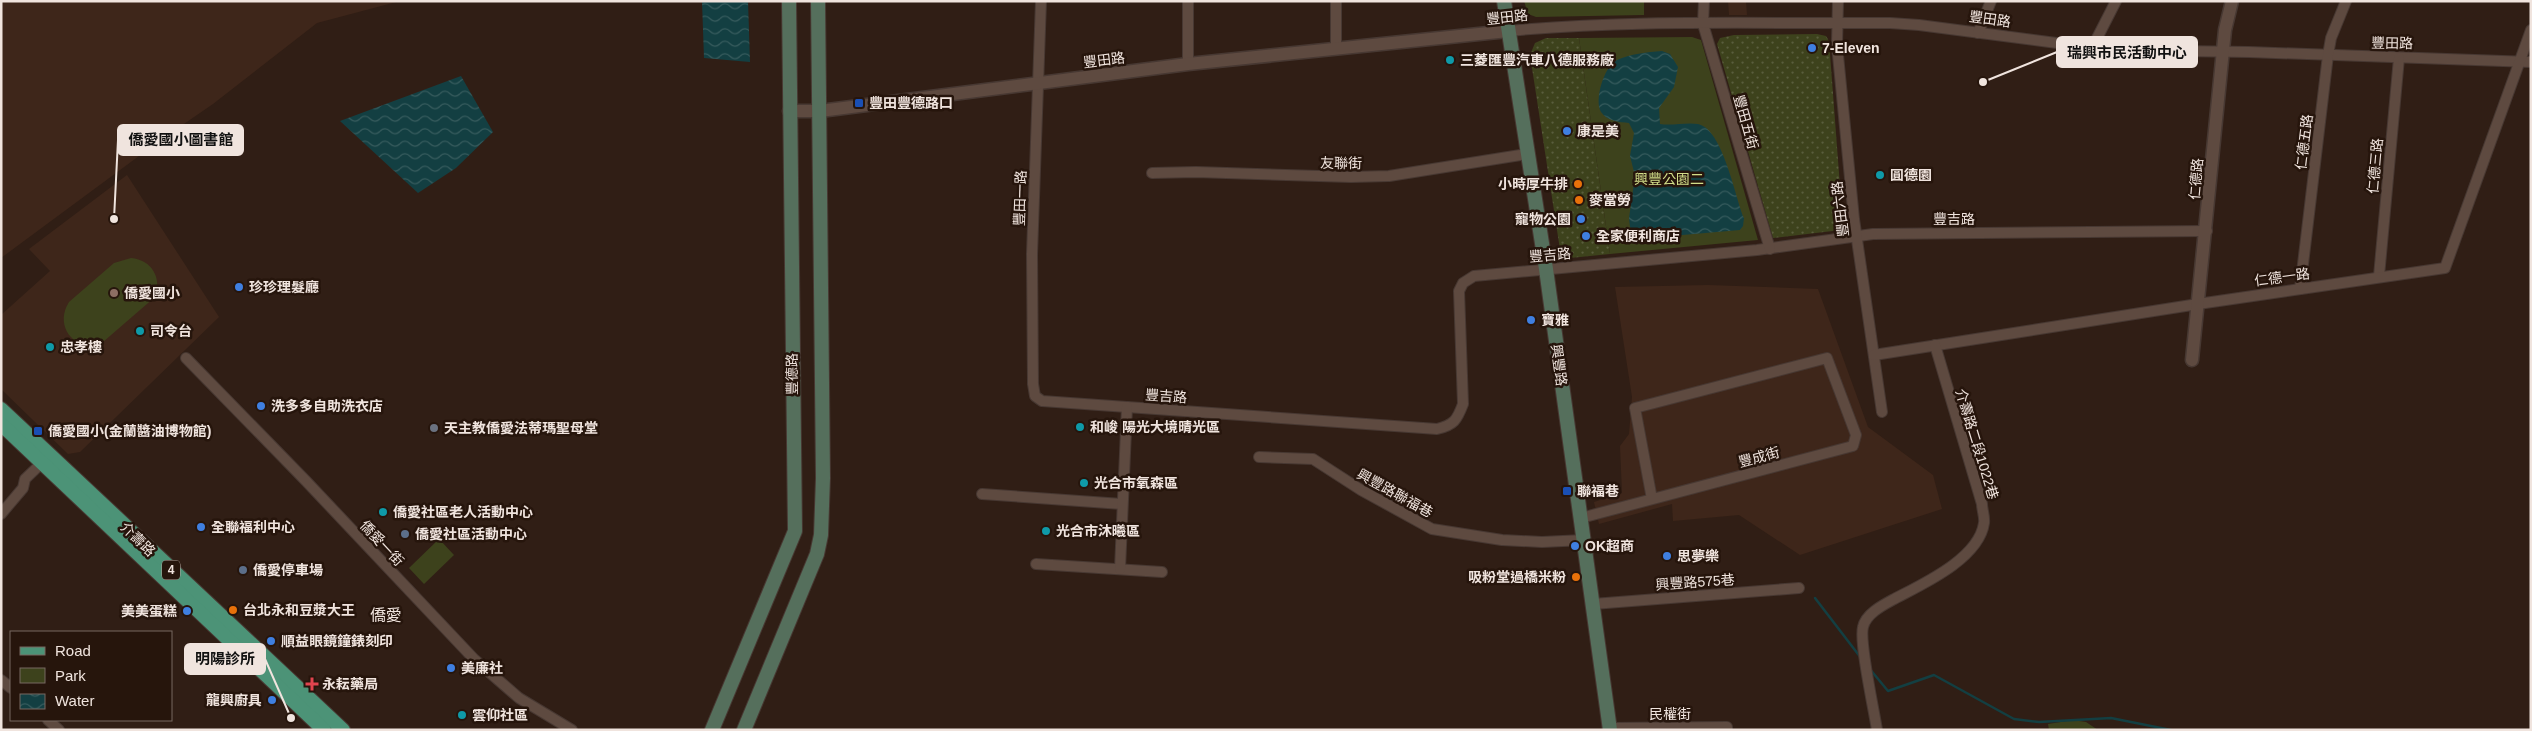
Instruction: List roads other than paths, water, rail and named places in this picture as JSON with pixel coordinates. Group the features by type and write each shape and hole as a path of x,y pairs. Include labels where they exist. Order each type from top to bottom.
{"main road":[{"name":"豐德路","path":"712,730 795,531 789,1"},
{"path":"744,730 817,554 821,535 823,478 818,1"},
{"name":"興豐路","path":"1504,1 1546,269 1610,729"},
{"name":"介壽路","path":"1,409 46,459 324,730"},
{"name":"介壽路","path":"1,424 46,459 343,730"}],"street":[{"name":"豐田一路","path":"1035,396 1032,254 1041,1"},
{"path":"1188,1 1188,64"},
{"path":"1336,1 1336,49"},
{"name":"豐田五街","path":"1704,1 1703,24 1770,249"},
{"name":"豐田六路","path":"1838,1 1836,24 1856,236 1882,412"},
{"path":"1978,33 1991,1"},
{"path":"2092,48 2116,1"},
{"name":"仁德路","path":"2192,360 2207,231 2226,30 2232,1"},
{"name":"仁德五路","path":"2300,289 2328,55 2331,38 2346,1"},
{"name":"豐田路","path":"789,111 820,111 1188,64 1549,27 1703,24 1920,25 2136,52 2224,52 2531,62"},
{"name":"仁德一路","path":"1874,355 2379,276 2445,268 2531,30"},
{"name":"仁德三路","path":"2379,276 2399,58"},
{"name":"友聯街","path":"1152,173 1196,172 1351,178 1389,176 1527,154"},
{"name":"豐吉路","path":"1035,396 1042,401 1054,403 1437,429 1452,426 1457,420 1463,404 1459,291 1463,283 1474,276 1770,249 1874,234 2207,231"},
{"name":"介壽路二段1022巷","path":"1878,730 1867,665 1863,627 1870,616 1883,605 1938,574 1968,553 1978,539 1984,522 1982,504 1935,345"},
{"name":"僑愛一街","path":"186,358 306,481 474,659 519,698 572,730"},
{"name":"豐成街","path":"1581,518 1853,446 1856,435 1827,358 1635,408 1652,499"},
{"path":"1120,569 1127,407"},
{"name":"興豐路聯福巷","path":"1259,457 1313,459 1361,490 1432,529 1502,540 1542,542 1584,540"},
{"path":"1,514 23,488 25,479 46,459"},
{"path":"982,494 1122,504"},
{"path":"1036,564 1162,572"},
{"name":"興豐路575巷","path":"1593,604 1799,588"},
{"path":"49,721 59,730"},
{"name":"民權街","path":"1610,729 1727,728 1727,730"}],"water":[{"path":"702,1 748,1 750,62 704,58"},
{"path":"1662,51 1670,54 1678,67 1674,87 1659,108 1660,124 1698,124 1707,129 1714,138 1727,165 1744,218 1743,226 1740,230 1648,238 1636,233 1630,227 1629,218 1635,176 1630,156 1634,133 1629,123 1606,117 1601,112 1599,107 1600,92 1604,76 1612,63 1627,56"},
{"path":"461,76 493,132 456,168 418,193 340,121"}],"waterway":[{"path":"1815,598 1861,658"},
{"path":"1869,668 1888,691 1934,675 2014,719 2039,722 2111,718 2171,730"}],"place":[{"name":"7-Eleven","path":"1812,48"},
{"name":"三菱匯豐汽車八德服務廠","path":"1450,60"},
{"name":"瑞興市民活動中心","path":"1983,82"},
{"name":"豐田豐德路口","path":"859,103"},
{"name":"康是美","path":"1567,131"},
{"name":"圓德園","path":"1880,175"},
{"name":"小時厚牛排","path":"1578,184"},
{"name":"麥當勞","path":"1579,200"},
{"name":"僑愛國小圖書館","path":"114,219"},
{"name":"寵物公園","path":"1581,219"},
{"name":"全家便利商店","path":"1586,236"},
{"name":"珍珍理髮廳","path":"239,287"},
{"name":"僑愛國小","path":"114,293"},
{"name":"寶雅","path":"1531,320"},
{"name":"司令台","path":"140,331"},
{"name":"忠孝樓","path":"50,347"},
{"name":"洗多多自助洗衣店","path":"261,406"},
{"name":"和峻 陽光大境晴光區","path":"1080,427"},
{"name":"天主教僑愛法蒂瑪聖母堂","path":"434,428"},
{"name":"僑愛國小(金蘭醬油博物館)","path":"38,431"},
{"name":"光合市氧森區","path":"1084,483"},
{"name":"聯福巷","path":"1567,491"},
{"name":"僑愛社區老人活動中心","path":"383,512"},
{"name":"全聯福利中心","path":"201,527"},
{"name":"光合市沐曦區","path":"1046,531"},
{"name":"僑愛社區活動中心","path":"405,534"},
{"name":"OK超商","path":"1575,546"},
{"name":"思夢樂","path":"1667,556"},
{"name":"僑愛停車場","path":"243,570"},
{"name":"吸粉堂過橋米粉","path":"1576,577"},
{"name":"台北永和豆漿大王","path":"233,610"},
{"name":"美美蛋糕","path":"187,611"},
{"name":"順益眼鏡鐘錶刻印","path":"271,641"},
{"name":"美廉社","path":"451,668"},
{"name":"永耘藥局","path":"312,684"},
{"name":"龍興廚具","path":"272,700"},
{"name":"雲仰社區","path":"462,715"},
{"name":"明陽診所","path":"291,718"}],"district":[{"name":"僑愛","path":"386,615"}],"park label":[{"name":"興豐公園二","path":"1669,179"}]}
